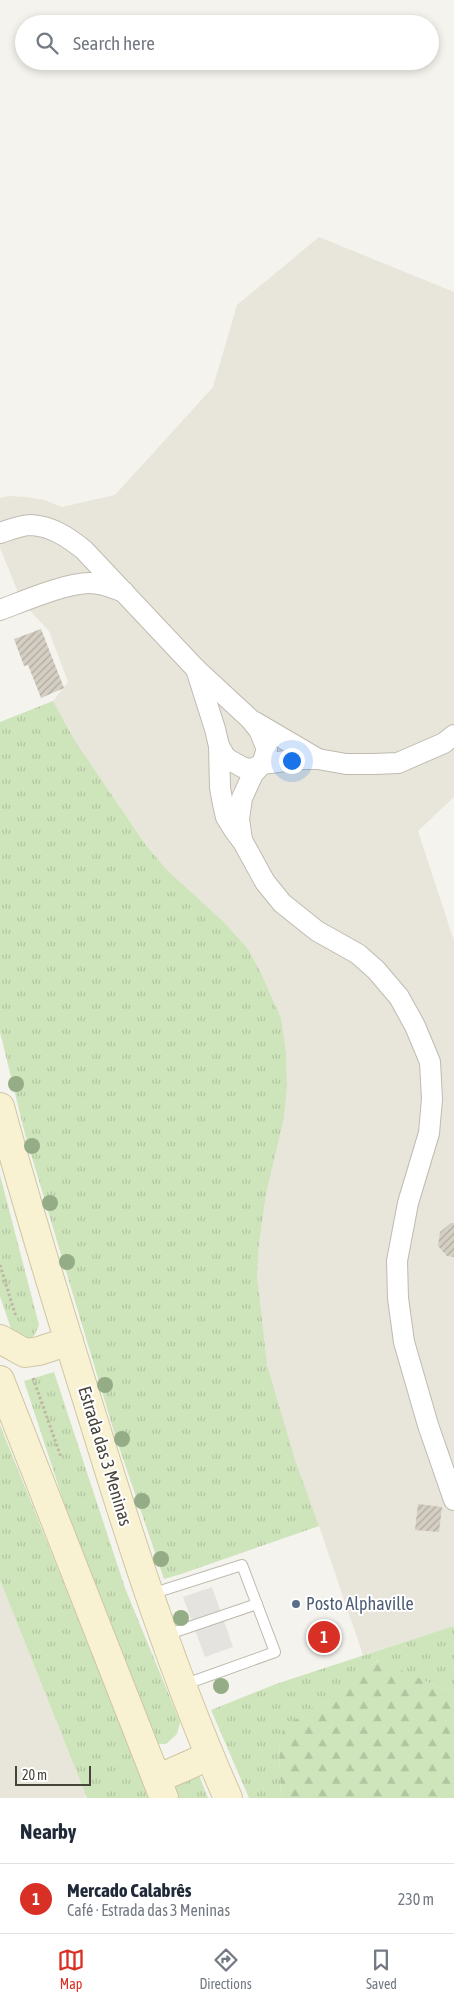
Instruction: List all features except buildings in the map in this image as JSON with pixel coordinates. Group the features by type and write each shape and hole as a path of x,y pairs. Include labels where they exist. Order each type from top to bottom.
{"main road":[{"name":"Estrada das 3 Meninas","path":"0,1108 28,1211 136,1556 209,1756 228,1798"},
{"path":"8,1330 25,1353 40,1351 69,1341"},
{"path":"0,1380 55,1524 161,1789 209,1756"}],"street":[{"path":"0,533 29,525 48,528 68,537 84,550 196,669 250,719 259,730 267,749 262,764 245,790 240,806 239,819 242,842"},
{"path":"0,610 70,586 89,583 105,585 126,593"},
{"path":"196,669 219,746 226,758 244,768 252,769 262,764 287,760 318,759 346,764 398,763 444,743 454,735"},
{"path":"250,719 318,759"},
{"path":"219,746 220,788 226,817 265,882 282,903 317,931 358,954 382,977 399,997 415,1026 430,1062 432,1099 429,1134 408,1203 397,1262 398,1298 404,1342 428,1424 454,1500"}],"lane":[{"path":"150,1595 242,1565 275,1652 183,1685"},
{"path":"165,1636 257,1604"}],"path":[{"path":"0,1265 8,1330"}],"shaded area":[{"path":"319,237 454,292 454,797 418,831 454,941 454,1627 363,1655 275,1397 267,1365 260,1314 257,1277 259,1244 266,1194 284,1118 287,1087 286,1051 281,1018 248,949 225,923 167,870 145,844 75,741 53,701 68,682 49,631 22,602 0,548 0,498 9,496 26,497 44,500 62,507 115,495 213,387 237,305"},
{"path":"0,1580 86,1796 84,1798 0,1798"},
{"path":"212,1587 233,1647 205,1657 183,1597"}],"green space":[{"path":"53,701 75,741 145,844 167,870 225,923 248,949 281,1018 286,1051 287,1087 284,1118 266,1194 259,1244 257,1277 267,1365 295,1460 319,1526 164,1579 115,1435 25,1134 0,1032 0,722"},
{"path":"0,1175 39,1325 34,1336 28,1339 12,1332 0,1296"},
{"path":"54,1372 125,1588 180,1722 177,1734 166,1744 159,1744 154,1739 69,1518 24,1381"},
{"path":"0,1425 150,1798 87,1798 0,1580"},
{"path":"454,1627 454,1694 378,1660 279,1742 281,1798 249,1798 211,1710 276,1684"},
{"path":"379,1660 454,1694 454,1798 281,1798 279,1742 284,1728"},
{"path":"199,1775 208,1798 175,1798 173,1785"}],"place":[{"name":"Posto Alphaville","path":"296,1604"},
{"name":"Mercado Calabrês","path":"324,1637"}]}
